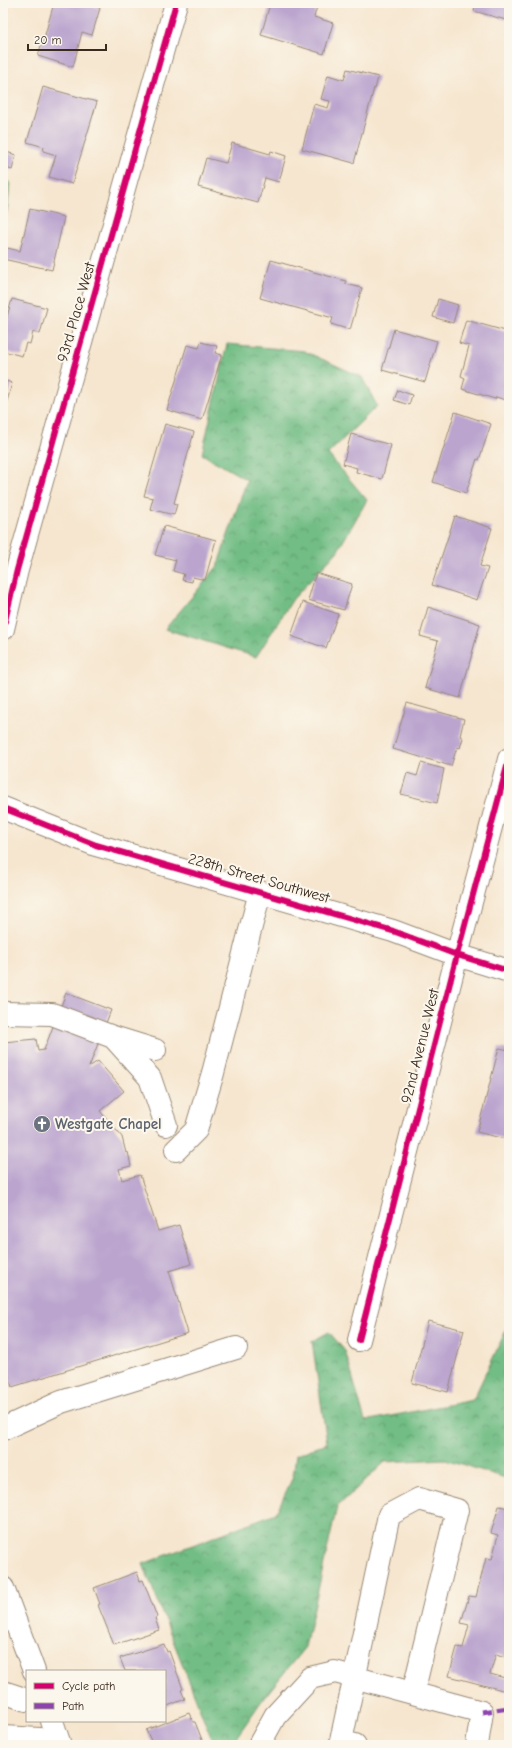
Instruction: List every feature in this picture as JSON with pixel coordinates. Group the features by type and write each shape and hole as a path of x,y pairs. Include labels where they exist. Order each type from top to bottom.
{"street":[{"name":"93rd Place West","path":"3,629 17,570 176,3"},
{"name":"92nd Avenue West","path":"359,1340 457,955 509,759"},
{"name":"228th Street Southwest","path":"3,808 96,845 393,931 457,955 509,971"},
{"path":"176,1150 196,1130 213,1073 260,892"},
{"path":"3,1013 52,1014 113,1037 155,1050"},
{"path":"113,1037 150,1078 166,1125"},
{"path":"3,1428 62,1402 236,1348"},
{"path":"355,1745 341,1741 389,1515 418,1499 457,1510 413,1693"},
{"path":"3,1588 34,1670"},
{"path":"259,1745 275,1716 310,1678 335,1672 482,1712 476,1745"},
{"path":"3,1692 26,1700"},
{"path":"3,1737 57,1735"}],"green space":[{"path":"3,180 10,182 8,206 3,226"},
{"path":"227,344 304,351 362,377 377,406 328,454 367,500 337,552 293,599 256,657 165,629 217,567 247,480 202,454"},
{"path":"509,1324 509,1479 445,1459 385,1462 337,1507 305,1647 263,1699 231,1745 214,1745 143,1564 276,1513 293,1477 296,1455 327,1443 312,1341 329,1332 345,1351 365,1421 473,1400"}],"building":[{"path":"54,3 83,3 100,8 92,35 82,32 73,67 38,56"},
{"path":"272,3 318,3 314,17 333,23 324,54 261,35 270,4 272,5"},
{"path":"476,3 509,3 506,20 474,11"},
{"path":"347,69 378,77 354,163 302,149 314,104 328,108 330,101 321,99 328,75 344,80"},
{"path":"43,87 97,102 72,184 49,177 56,155 43,151 44,147 27,142"},
{"path":"232,143 270,154 271,151 286,156 279,182 265,178 258,203 198,187 206,158 226,163"},
{"path":"3,151 16,155 12,170 3,167"},
{"path":"30,209 64,217 52,270 3,259 3,247 20,251"},
{"path":"271,260 346,281 346,284 362,288 350,330 331,324 333,318 260,298"},
{"path":"12,299 47,308 40,334 33,332 30,344 26,343 22,356 3,351 3,331"},
{"path":"438,299 458,305 453,323 433,317"},
{"path":"466,320 509,332 509,352 505,366 509,367 509,401 496,397 495,399 462,389 465,378 461,376 469,346 459,343"},
{"path":"394,329 437,341 425,382 382,370"},
{"path":"201,342 217,346 215,353 222,355 202,420 167,410 187,345 199,348"},
{"path":"3,380 12,383 3,416"},
{"path":"398,390 412,395 409,405 394,400"},
{"path":"455,412 491,424 479,460 477,459 466,493 433,482"},
{"path":"165,424 194,432 174,503 177,504 174,515 150,509 153,498 144,496"},
{"path":"351,434 391,445 382,479 356,472 357,468 343,464"},
{"path":"455,516 492,528 480,566 488,568 477,600 432,585"},
{"path":"164,526 216,540 205,580 193,577 192,582 182,580 184,574 173,571 176,560 155,555"},
{"path":"316,573 352,584 344,610 308,600"},
{"path":"303,602 338,614 326,648 291,636"},
{"path":"428,607 480,624 460,698 425,688 438,641 420,636"},
{"path":"407,703 464,719 460,736 463,738 460,748 457,747 451,766 393,749"},
{"path":"421,763 444,769 437,803 401,794 407,773 417,776"},
{"path":"66,993 111,1010 89,1067 98,1061 124,1091 100,1111 122,1137 126,1153 128,1152 131,1166 119,1169 122,1180 140,1175 158,1231 179,1225 191,1264 169,1271 188,1333 12,1387 3,1357 3,1042 36,1039 38,1051 44,1050"},
{"path":"499,1048 509,1050 509,1140 477,1132"},
{"path":"428,1321 464,1330 448,1392 412,1383"},
{"path":"499,1506 509,1508 509,1658 496,1654 490,1674 509,1679 506,1691 449,1676 457,1647 463,1648 469,1625 461,1623 469,1596 476,1597 486,1558 492,1559 498,1535 491,1533"},
{"path":"137,1572 140,1581 143,1580 157,1617 155,1618 159,1630 114,1645 98,1605 100,1604 94,1588"},
{"path":"164,1644 167,1652 169,1651 183,1689 181,1690 185,1699 166,1707 166,1670 125,1670 120,1658"},
{"path":"189,1713 193,1722 195,1722 204,1745 153,1745 146,1730"}],"marked path":[{"path":"482,1712 509,1708"}],"cycle path":[{"path":"3,629 17,570 176,3"},
{"path":"359,1340 457,955 509,759"},
{"path":"3,808 96,845 393,931 457,955 509,971"}],"place":[{"name":"Westgate Chapel","path":"42,1124"}]}
